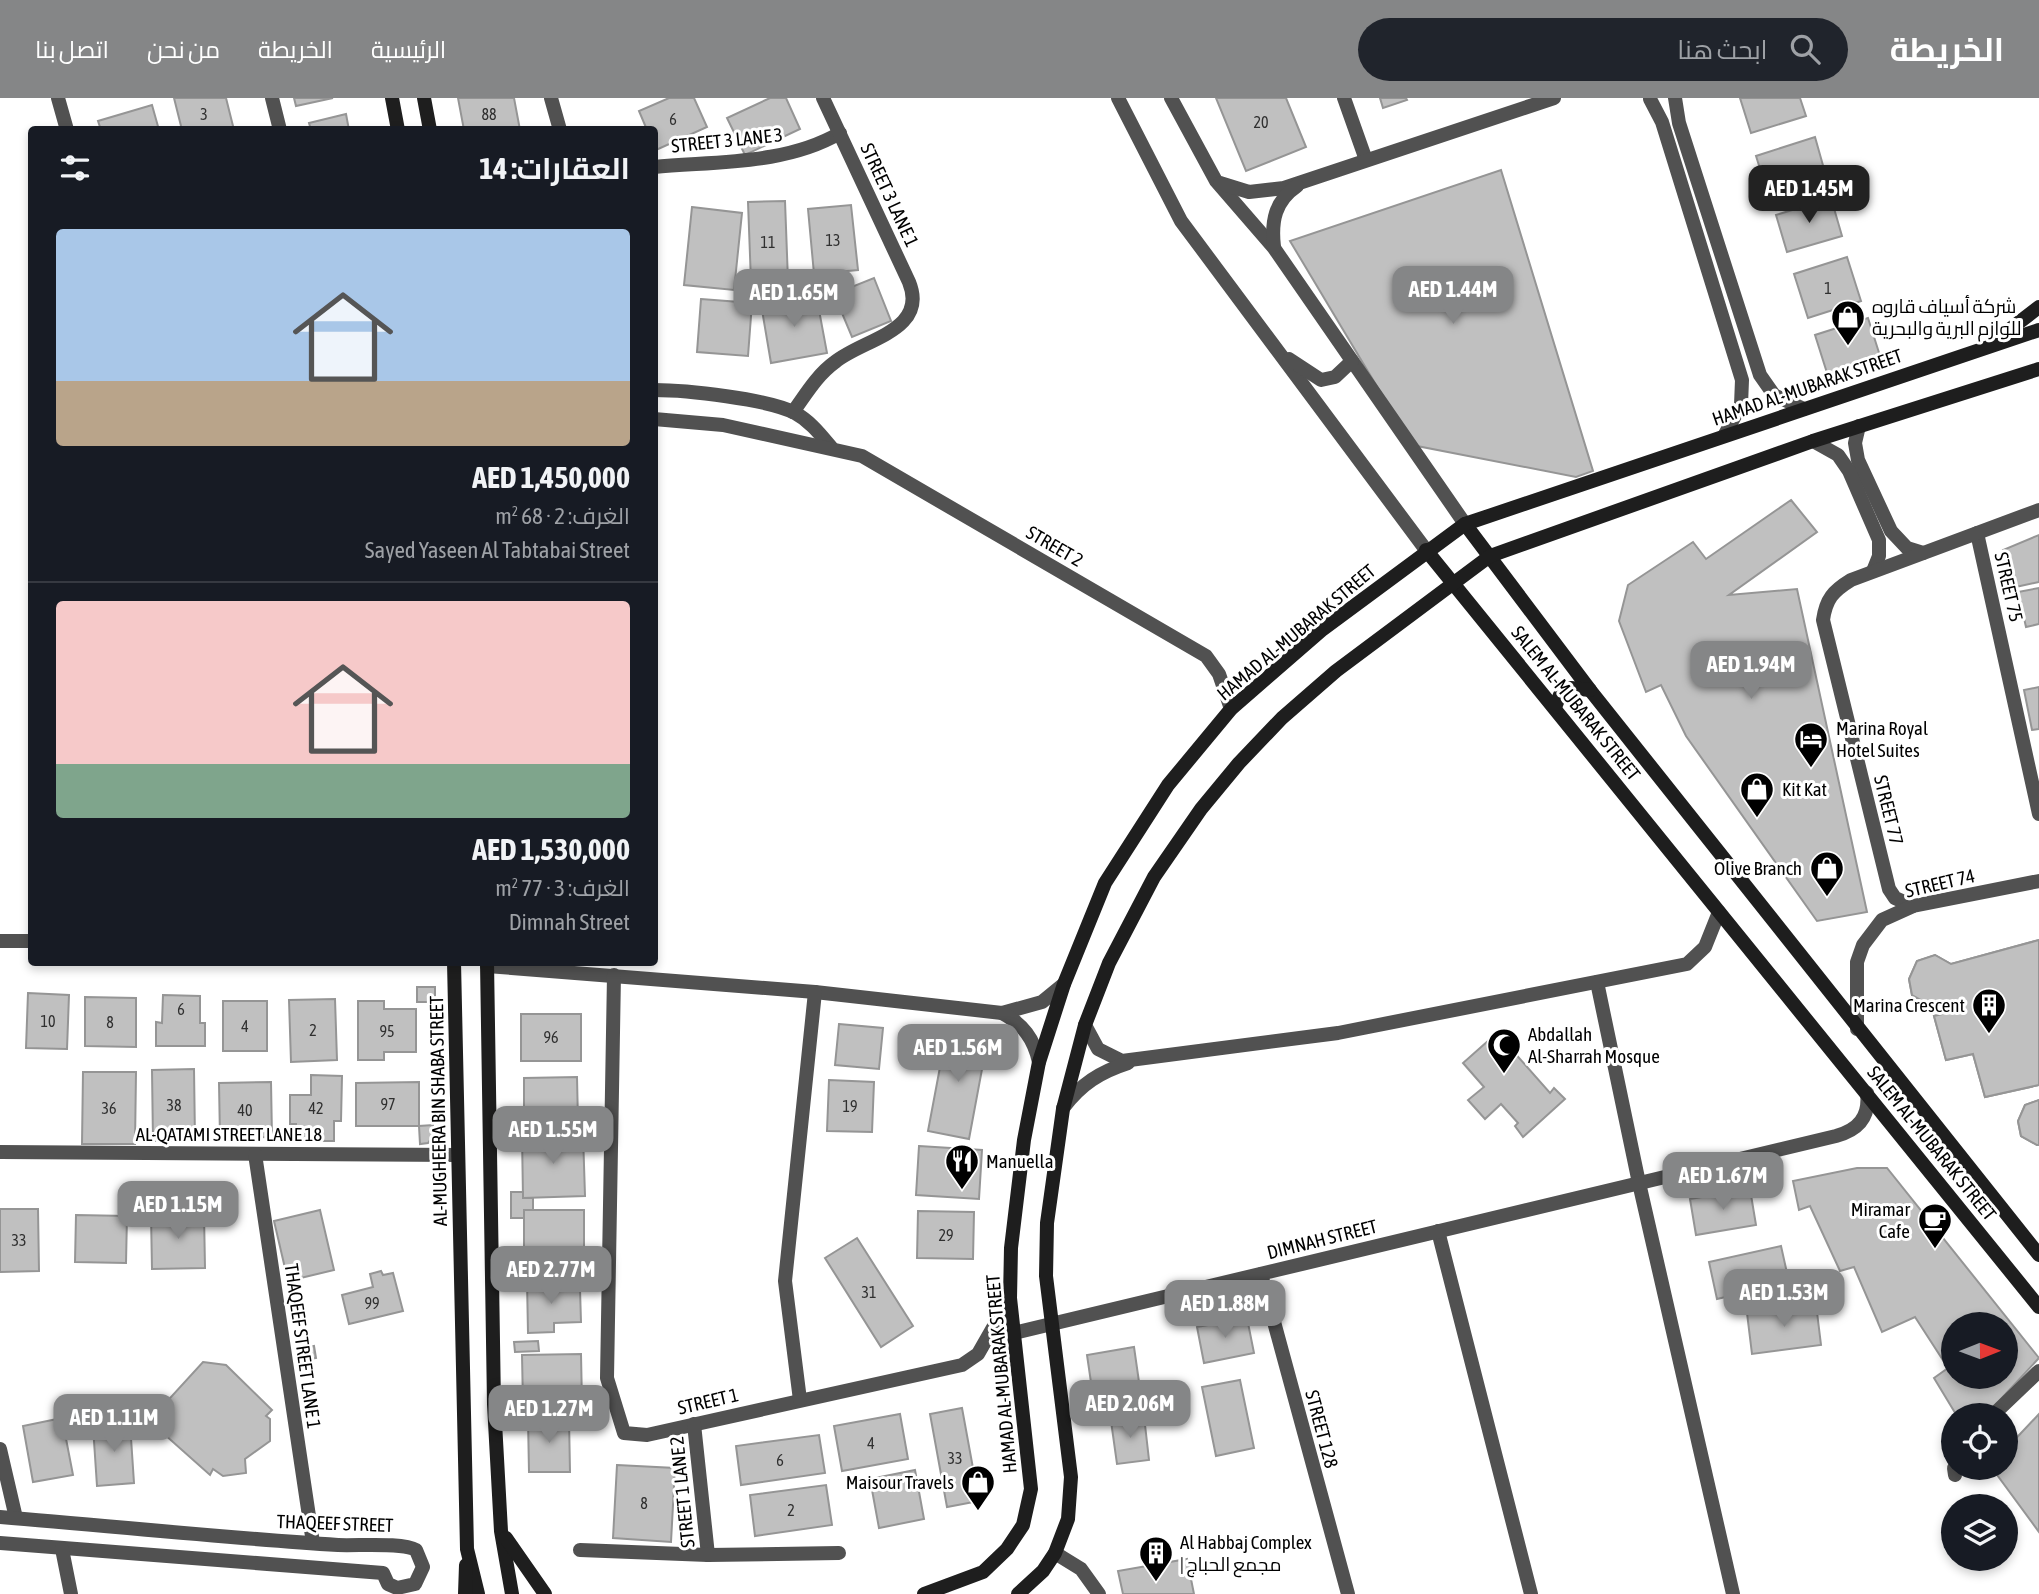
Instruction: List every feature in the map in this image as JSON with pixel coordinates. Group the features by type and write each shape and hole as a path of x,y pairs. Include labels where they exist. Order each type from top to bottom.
{"main road":[{"path":"392,98 397,126"},
{"path":"424,98 429,126"},
{"path":"1992,343 2039,307"},
{"name":"HAMAD AL-MUBARAK STREET","path":"924,1594 983,1572 1007,1549 1023,1525 1029,1507 1030,1481 1010,1298 1014,1205 1039,1062 1064,984 1105,883 1134,834 1168,785 1231,709 1323,629 1426,550 1465,524 1992,343 2039,330"},
{"path":"1018,1594 1043,1571 1055,1553 1068,1519 1071,1477 1046,1276 1046,1223 1063,1109 1085,1026 1109,963 1154,877 1201,809 1239,762 1282,718 1336,671 1490,556 1813,441 2039,369"},
{"name":"SALEM AL-MUBARAK STREET","path":"1465,524 1590,690 2039,1255"},
{"name":"SALEM AL-MUBARAK STREET","path":"1426,550 2039,1307"},
{"path":"1555,707 1560,695 1571,688 1590,690"},
{"name":"AL-MUGHEERA BIN SHABA STREET","path":"454,966 467,1549 478,1594"},
{"path":"487,966 494,1404 501,1531 512,1594"},
{"path":"501,1531 545,1594"},
{"path":"465,1594 467,1549"}],"street":[{"path":"58,98 66,126"},
{"path":"272,98 279,126"},
{"path":"551,98 559,126"},
{"name":"STREET 3 LANE 1","path":"793,412 831,365 855,348 902,327 913,310 912,289 823,98"},
{"name":"SALEM AL-MUBARAK STREET","path":"1118,98 1181,221 1426,550"},
{"name":"SALEM AL-MUBARAK STREET","path":"1171,98 1216,181 1274,248 1465,524"},
{"path":"1344,98 1366,160"},
{"path":"1216,181 1249,192 1267,192 1554,98"},
{"path":"1645,98 1657,98"},
{"path":"1675,98 1679,123 1760,375 1769,389 1781,400 1804,408"},
{"path":"1650,99 1662,122 1739,369 1743,393 1737,416 1724,436"},
{"name":"STREET 3 LANE 3","path":"658,167 779,156 809,149 841,133"},
{"path":"1274,248 1272,229 1276,210 1286,194 1303,182"},
{"path":"1729,342 1747,337"},
{"path":"1274,348 1321,380 1335,377 1352,360"},
{"name":"STREET 2","path":"658,390 729,397 793,412 811,424 831,447"},
{"name":"STREET 2","path":"658,419 723,425 862,456 1206,656 1219,674 1231,709"},
{"path":"1859,426 1855,443 1858,460 1891,531 1901,543 1923,553"},
{"path":"1813,441 1838,455 1849,471 1879,540 1879,556 1873,571"},
{"name":"STREET 77","path":"1913,906 1895,898 1889,889 1823,620 1825,605 1833,592 1873,571 2039,510"},
{"name":"STREET 75","path":"1977,533 2039,814"},
{"name":"STREET 74","path":"1857,1029 1856,977 1863,945 1882,920 1913,906 2039,881"},
{"path":"1085,1026 1098,1049 1109,1057 1136,1060 1338,1033 1687,964 1705,947 1720,912"},
{"path":"0,941 28,941"},
{"path":"510,966 815,992 1002,1013 1042,1002 1064,984"},
{"name":"STREET 1","path":"614,975 607,1378 624,1433 647,1436 970,1361 978,1354 1010,1298"},
{"path":"1597,982 1639,1183 1733,1594"},
{"path":"800,1400 785,1281 815,992"},
{"path":"1002,1013 1018,1023 1030,1036 1039,1062"},
{"path":"1063,1109 1076,1091 1094,1077 1136,1060"},
{"name":"DIMNAH STREET","path":"1014,1333 1845,1134 1864,1118 1867,1093"},
{"name":"AL-QATAMI STREET LANE 18","path":"0,1152 458,1155"},
{"name":"THAQEEF STREET LANE 1","path":"255,1154 313,1543"},
{"path":"1438,1231 1531,1594"},
{"name":"STREET 128","path":"1261,1274 1348,1594"},
{"path":"2006,1403 2039,1371"},
{"name":"STREET 1 LANE 2","path":"694,1424 708,1555"},
{"path":"0,1449 16,1518"},
{"name":"THAQEEF STREET","path":"0,1517 313,1543 383,1547 408,1545 416,1550 423,1567 415,1584 397,1588 388,1584 383,1573 0,1543"},
{"path":"62,1549 71,1594"},
{"name":"STREET 1 LANE 2","path":"580,1550 708,1555 839,1553"},
{"path":"1055,1553 1082,1569 1099,1594"}],"building":[{"path":"174,98 226,98 233,126 181,126"},
{"path":"294,98 333,98 296,106"},
{"path":"458,98 514,98 519,126 463,126"},
{"path":"669,98 694,98 707,127 658,149 658,126 645,126 639,111"},
{"path":"770,98 786,98 800,129 745,155 727,118"},
{"path":"1216,98 1286,98 1306,147 1246,171"},
{"path":"1380,98 1406,98 1407,100 1383,108"},
{"path":"1740,98 1800,98 1806,116 1751,133"},
{"path":"152,105 158,126 100,126 98,121"},
{"path":"346,114 348,126 310,126 309,123"},
{"path":"1815,137 1826,176 1768,194 1756,156"},
{"path":"1501,170 1593,471 1576,477 1412,445 1290,241"},
{"path":"1831,198 1842,236 1787,252 1776,215"},
{"path":"785,201 788,281 751,282 748,202"},
{"path":"851,205 858,270 814,274 808,209"},
{"path":"692,207 742,213 734,290 684,285"},
{"path":"1847,257 1861,301 1808,318 1794,274"},
{"path":"874,278 891,321 852,337 834,294"},
{"path":"816,294 827,353 771,363 761,304"},
{"path":"701,299 752,303 748,356 697,352"},
{"path":"1868,318 1881,359 1828,376 1815,335"},
{"path":"1791,500 1817,532 1729,595 1797,589 1867,912 1817,921 1686,736 1661,685 1646,692 1619,621 1628,585 1693,542 1706,559"},
{"path":"2039,535 2039,582 2011,588 2003,550"},
{"path":"2039,588 2039,624 2026,627 2018,592"},
{"path":"2039,687 2039,729 2032,730 2024,690"},
{"name":"Marina Crescent","path":"2039,940 2039,1085 1985,1097 1973,1054 1946,1060 1934,1016 1946,1013 1942,1001 1928,1004 1912,995 1909,979 1917,961 1935,955 1951,964"},
{"name":"Marina Crescent","path":"2039,940 2039,1085 1985,1097 1973,1054 1946,1060 1934,1016 1946,1013 1942,1001 1928,1004 1912,995 1909,979 1917,961 1935,955 1951,964"},
{"path":"417,987 435,987 435,1002 417,1002"},
{"path":"28,993 69,995 67,1049 26,1048"},
{"path":"163,995 200,996 200,1023 205,1023 205,1046 156,1046 156,1022 162,1023"},
{"path":"85,997 136,998 136,1047 85,1046"},
{"path":"335,999 337,1060 291,1062 289,1000"},
{"path":"223,1001 267,1001 267,1051 223,1051"},
{"path":"358,1001 384,1001 384,1009 416,1009 416,1052 384,1052 384,1060 358,1060"},
{"path":"521,1014 581,1014 581,1061 521,1061"},
{"path":"839,1024 883,1028 879,1069 835,1065"},
{"path":"947,1030 988,1037 969,1139 928,1131"},
{"name":"Abdallah Al-Sharrah Mosque","path":"1497,1033 1550,1093 1554,1088 1565,1099 1523,1137 1515,1126 1518,1123 1501,1104 1485,1119 1468,1100 1484,1087 1463,1063"},
{"path":"194,1069 195,1140 153,1141 152,1070"},
{"path":"83,1072 136,1072 135,1144 82,1144"},
{"path":"311,1075 342,1076 341,1121 334,1121 334,1141 296,1141 296,1124 290,1124 290,1095 311,1095"},
{"path":"577,1077 578,1122 524,1123 524,1078"},
{"path":"829,1080 874,1082 872,1132 827,1131"},
{"path":"271,1082 272,1137 220,1138 219,1083"},
{"path":"419,1082 419,1126 356,1126 356,1083"},
{"path":"2039,1100 2037,1145 2021,1136 2018,1121 2025,1105"},
{"path":"2039,1100 2037,1145 2021,1136 2018,1121 2025,1105"},
{"path":"433,1125 433,1136 428,1143 420,1144 419,1126"},
{"path":"583,1134 585,1196 523,1198 522,1135"},
{"path":"919,1146 982,1150 979,1199 916,1195"},
{"path":"1857,1168 1887,1168 2002,1312 1941,1312 1941,1357 1915,1317 1882,1332 1854,1267 1840,1271 1810,1206 1799,1210 1793,1181"},
{"path":"1750,1189 1756,1225 1696,1235 1690,1199"},
{"path":"511,1192 523,1192 523,1198 533,1198 533,1210 524,1210 524,1218 511,1218"},
{"path":"0,1209 38,1209 39,1271 0,1272"},
{"path":"320,1210 334,1270 288,1281 274,1221"},
{"path":"524,1210 584,1210 584,1265 524,1265"},
{"path":"918,1211 974,1212 973,1259 917,1258"},
{"path":"204,1214 205,1268 152,1269 151,1215"},
{"path":"76,1215 127,1216 126,1263 75,1262"},
{"path":"857,1238 913,1326 881,1347 825,1258"},
{"path":"1781,1246 1789,1282 1717,1299 1709,1262"},
{"path":"381,1271 383,1275 393,1273 403,1311 349,1324 342,1295 373,1287 370,1274"},
{"path":"553,1280 553,1290 580,1289 581,1322 554,1323 554,1332 528,1333 527,1281"},
{"path":"1816,1304 1821,1345 1752,1354 1747,1313"},
{"path":"1247,1318 1254,1353 1204,1363 1197,1327"},
{"path":"2018,1332 2039,1358 2018,1381"},
{"path":"538,1341 539,1351 515,1352 514,1342"},
{"path":"314,1346 316,1358 301,1361 299,1349"},
{"path":"1134,1347 1140,1389 1093,1396 1087,1355"},
{"path":"581,1354 582,1403 523,1404 522,1355"},
{"path":"203,1362 226,1365 272,1410 266,1416 270,1419 270,1441 245,1459 246,1473 223,1476 213,1469 210,1475 164,1434 160,1409"},
{"path":"1941,1373 1941,1390 1934,1378"},
{"path":"1240,1380 1254,1448 1216,1456 1202,1387"},
{"path":"1941,1390 2009,1390 1997,1403 1949,1403"},
{"path":"962,1408 979,1501 947,1507 930,1414"},
{"path":"900,1414 908,1459 842,1471 834,1426"},
{"path":"2039,1414 2039,1532 2018,1503 2018,1494 2011,1494 2001,1480 2018,1480 2018,1436"},
{"path":"1144,1416 1149,1460 1117,1464 1111,1421"},
{"path":"62,1418 73,1475 33,1482 23,1426"},
{"path":"528,1419 569,1419 570,1472 529,1472"},
{"path":"130,1423 134,1483 97,1486 93,1426"},
{"path":"819,1435 825,1473 741,1485 736,1446"},
{"path":"617,1465 675,1468 671,1542 613,1538"},
{"path":"915,1470 924,1519 879,1528 870,1479"},
{"path":"826,1485 832,1525 755,1536 750,1495"},
{"name":"Al Habbaj Complex | مجمع الحباج","path":"1187,1559 1194,1594 1123,1594 1118,1571"}],"place":[{"name":"شركة أسياف قاروه للوازم البرية والبحرية","path":"1848,347"},
{"name":"Marina Royal Hotel Suites","path":"1811,769"},
{"name":"Kit Kat","path":"1757,819"},
{"name":"Olive Branch","path":"1827,898"},
{"name":"Marina Crescent","path":"1989,1035"},
{"name":"Abdallah Al-Sharrah Mosque","path":"1504,1075"},
{"name":"Manuella","path":"962,1191"},
{"name":"Miramar Cafe","path":"1935,1250"},
{"name":"Maisour Travels","path":"978,1512"},
{"name":"Al Habbaj Complex | مجمع الحباج","path":"1156,1583"}]}
